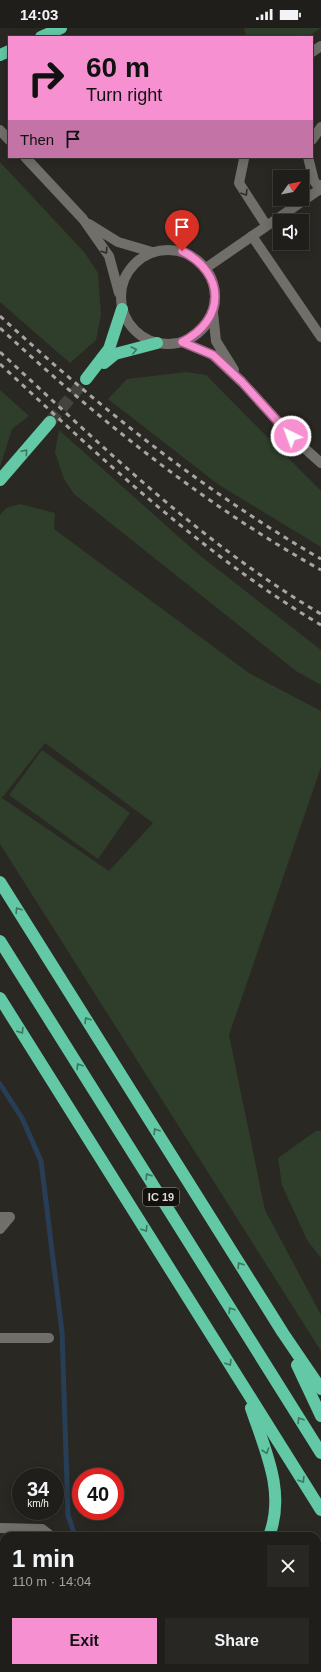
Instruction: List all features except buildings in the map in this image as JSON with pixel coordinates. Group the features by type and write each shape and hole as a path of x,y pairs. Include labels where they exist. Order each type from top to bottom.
{"highway":[{"path":"43,36 61,28"},
{"path":"121,305 109,348 88,378 114,354 157,344"},
{"path":"0,480 49,423"},
{"path":"0,882 283,1333 321,1389"},
{"name":"IC 19","path":"0,941 321,1453"},
{"name":"IC 19","path":"0,998 321,1510"},
{"path":"283,1333 321,1416"},
{"path":"244,1388 270,1463 277,1493 274,1524 271,1532"}],"street":[{"path":"313,139 321,127"},
{"path":"0,130 8,139"},
{"path":"26,158 82,219 109,256 121,305 127,321 135,331 145,339 157,344 170,345 182,342 195,336 206,326 213,313"},
{"path":"244,158 239,183 266,226"},
{"path":"206,268 321,188 314,181 308,158"},
{"path":"82,219 118,242 152,252"},
{"path":"252,236 321,337"},
{"path":"121,305 121,285 128,270 138,259 152,252 167,249 182,251 195,258 206,268 213,282 215,298 213,313 216,341 242,382"},
{"path":"182,342 213,355 242,382 291,436 321,464"},
{"path":"0,1217 10,1217 0,1229"},
{"path":"0,1338 49,1338"},
{"path":"0,1528 42,1529 46,1532"}],"green space":[{"path":"244,28 321,28 309,36 247,36"},
{"path":"0,162 84,252 98,273 101,315 96,340 70,363 0,302"},
{"path":"186,372 206,375 321,491 321,547 219,485 108,399 127,379"},
{"path":"0,390 29,416 12,429 0,467"},
{"path":"59,430 198,554 321,650 321,685 296,671 74,494 64,479 55,452"},
{"path":"20,504 55,513 54,529 249,673 321,711 321,767 229,1035 265,1210 321,1315 321,1351 0,844 0,515 6,508","holes":["45,743 153,823 109,871 2,798"]},
{"path":"42,750 130,813 98,859 9,795"},
{"path":"316,1131 321,1131 321,1258 307,1240 282,1185 278,1158"}],"waterway":[{"path":"0,1084 22,1118 41,1161 62,1332 68,1515 74,1532"}],"tunnel":[{"path":"50,422 86,379"}],"railway":[{"path":"0,316 76,383 153,446 235,505 277,533 321,559"},
{"path":"0,328 75,395 153,459 235,517 321,570"},
{"path":"0,352 154,492 194,525 235,557 321,614"},
{"path":"0,364 115,469 194,536 277,597 321,625"}],"route":[{"path":"182,251 195,258 206,268 213,282 215,298 213,313 206,326 195,336 182,342 201,348 213,355 242,382 291,436"}]}
